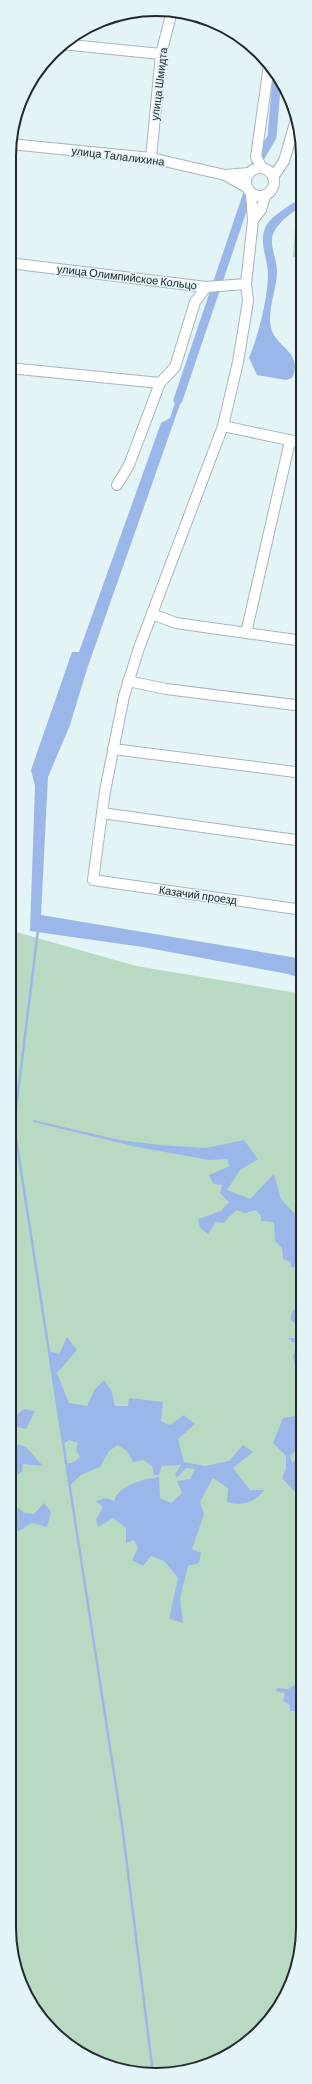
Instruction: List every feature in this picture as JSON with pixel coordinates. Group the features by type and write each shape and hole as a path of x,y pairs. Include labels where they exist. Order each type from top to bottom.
{"street":[{"name":"улица Шмидта","path":"151,158 161,54 171,17"},
{"path":"72,45 161,54"},
{"path":"262,168 256,157 268,72"},
{"path":"273,177 284,161 293,130"},
{"name":"улица Талалихина","path":"16,145 151,158 225,175"},
{"path":"225,175 249,173 257,168 262,168 269,171 273,177 274,185 271,191 265,196 261,210 253,220"},
{"path":"249,173 246,180 249,190 253,220 246,284 248,301 238,362 223,426 128,681 113,749 102,813 296,840"},
{"path":"225,175 258,196 265,196"},
{"name":"улица Олимпийское Кольцо","path":"16,264 206,287 246,284"},
{"path":"117,485 129,464 160,383 175,367 195,302 206,287"},
{"path":"16,369 160,383"},
{"path":"223,426 296,442"},
{"path":"246,633 290,441"},
{"path":"152,614 176,623 296,640"},
{"path":"128,681 166,689 296,705"},
{"path":"113,749 296,772"},
{"name":"Казачий проезд","path":"102,813 93,880 296,909"}],"green space":[{"path":"295,227 296,227 296,257 293,257"},
{"path":"16,932 136,966 296,993 296,1937 289,1973 282,1990 267,2013 248,2033 226,2049 201,2061 174,2067 156,2068 138,2067 111,2061 78,2044 57,2027 40,2006 27,1982 17,1946 16,1928"}],"water":[{"path":"296,201 296,210 281,222 275,230 272,240 277,266 277,278 270,313 271,328 278,341 292,356 295,369 292,378 286,380 257,375 249,358 262,317 266,296 268,269 263,244 264,232 266,226 272,218"},
{"path":"180,388 185,390 87,669 70,725 48,777 41,915 296,958 296,977 143,947 30,931 35,786 31,770 72,652 79,652 161,423 170,418"},
{"path":"33,1120 120,1140 160,1145 206,1148 244,1140 258,1159 240,1170 227,1190 250,1199 274,1174 281,1199 296,1215 296,1266 292,1268 290,1262 283,1259 282,1248 275,1241 274,1222 261,1221 261,1216 256,1210 246,1213 236,1210 224,1223 216,1222 208,1234 200,1228 198,1219 221,1211 229,1202 220,1193 222,1185 213,1184 209,1175 230,1166 227,1159 209,1160 137,1147 33,1122"},
{"path":"293,1310 296,1310 296,1324 290,1319"},
{"path":"67,1337 77,1350 57,1373 69,1403 87,1406 95,1389 104,1380 112,1392 115,1406 128,1406 129,1398 163,1402 161,1421 170,1425 184,1415 195,1424 178,1439 184,1462 205,1466 229,1461 243,1445 253,1452 233,1468 250,1490 264,1490 257,1498 243,1504 227,1502 228,1488 213,1478 200,1502 204,1514 192,1549 201,1553 199,1563 188,1566 180,1598 183,1623 169,1619 178,1578 164,1561 151,1556 143,1566 132,1560 138,1548 134,1540 126,1543 126,1528 113,1518 98,1527 96,1520 103,1507 96,1501 106,1498 114,1501 117,1495 126,1487 139,1481 159,1477 160,1498 171,1503 182,1493 177,1481 190,1479 195,1469 186,1468 177,1478 175,1474 181,1465 162,1466 159,1475 154,1475 152,1466 143,1460 133,1462 127,1451 118,1445 109,1451 100,1467 81,1475 69,1486 66,1464 74,1462 80,1457 76,1450 78,1443 69,1440 63,1444 48,1351 59,1354"},
{"path":"287,1338 296,1338 296,1344"},
{"path":"296,1344 296,1365 293,1357"},
{"path":"24,1409 35,1411 26,1429 16,1428 17,1414"},
{"path":"296,1416 296,1450 290,1456 292,1463 296,1459 295,1492 282,1478 286,1469 286,1456 273,1443 283,1418"},
{"path":"16,1444 26,1447 43,1466 23,1464 22,1472 16,1475"},
{"path":"44,1503 51,1512 47,1527 32,1523 19,1531 16,1530 16,1506 25,1513 34,1514"},
{"path":"296,1684 296,1711 290,1711 290,1705 283,1701 285,1693 275,1691 278,1688 288,1689"}],"waterway":[{"path":"256,164 272,137 276,85"},
{"path":"178,400 249,190"},
{"path":"16,1109 38,930"},
{"path":"16,1138 122,1825 152,2068"}]}
